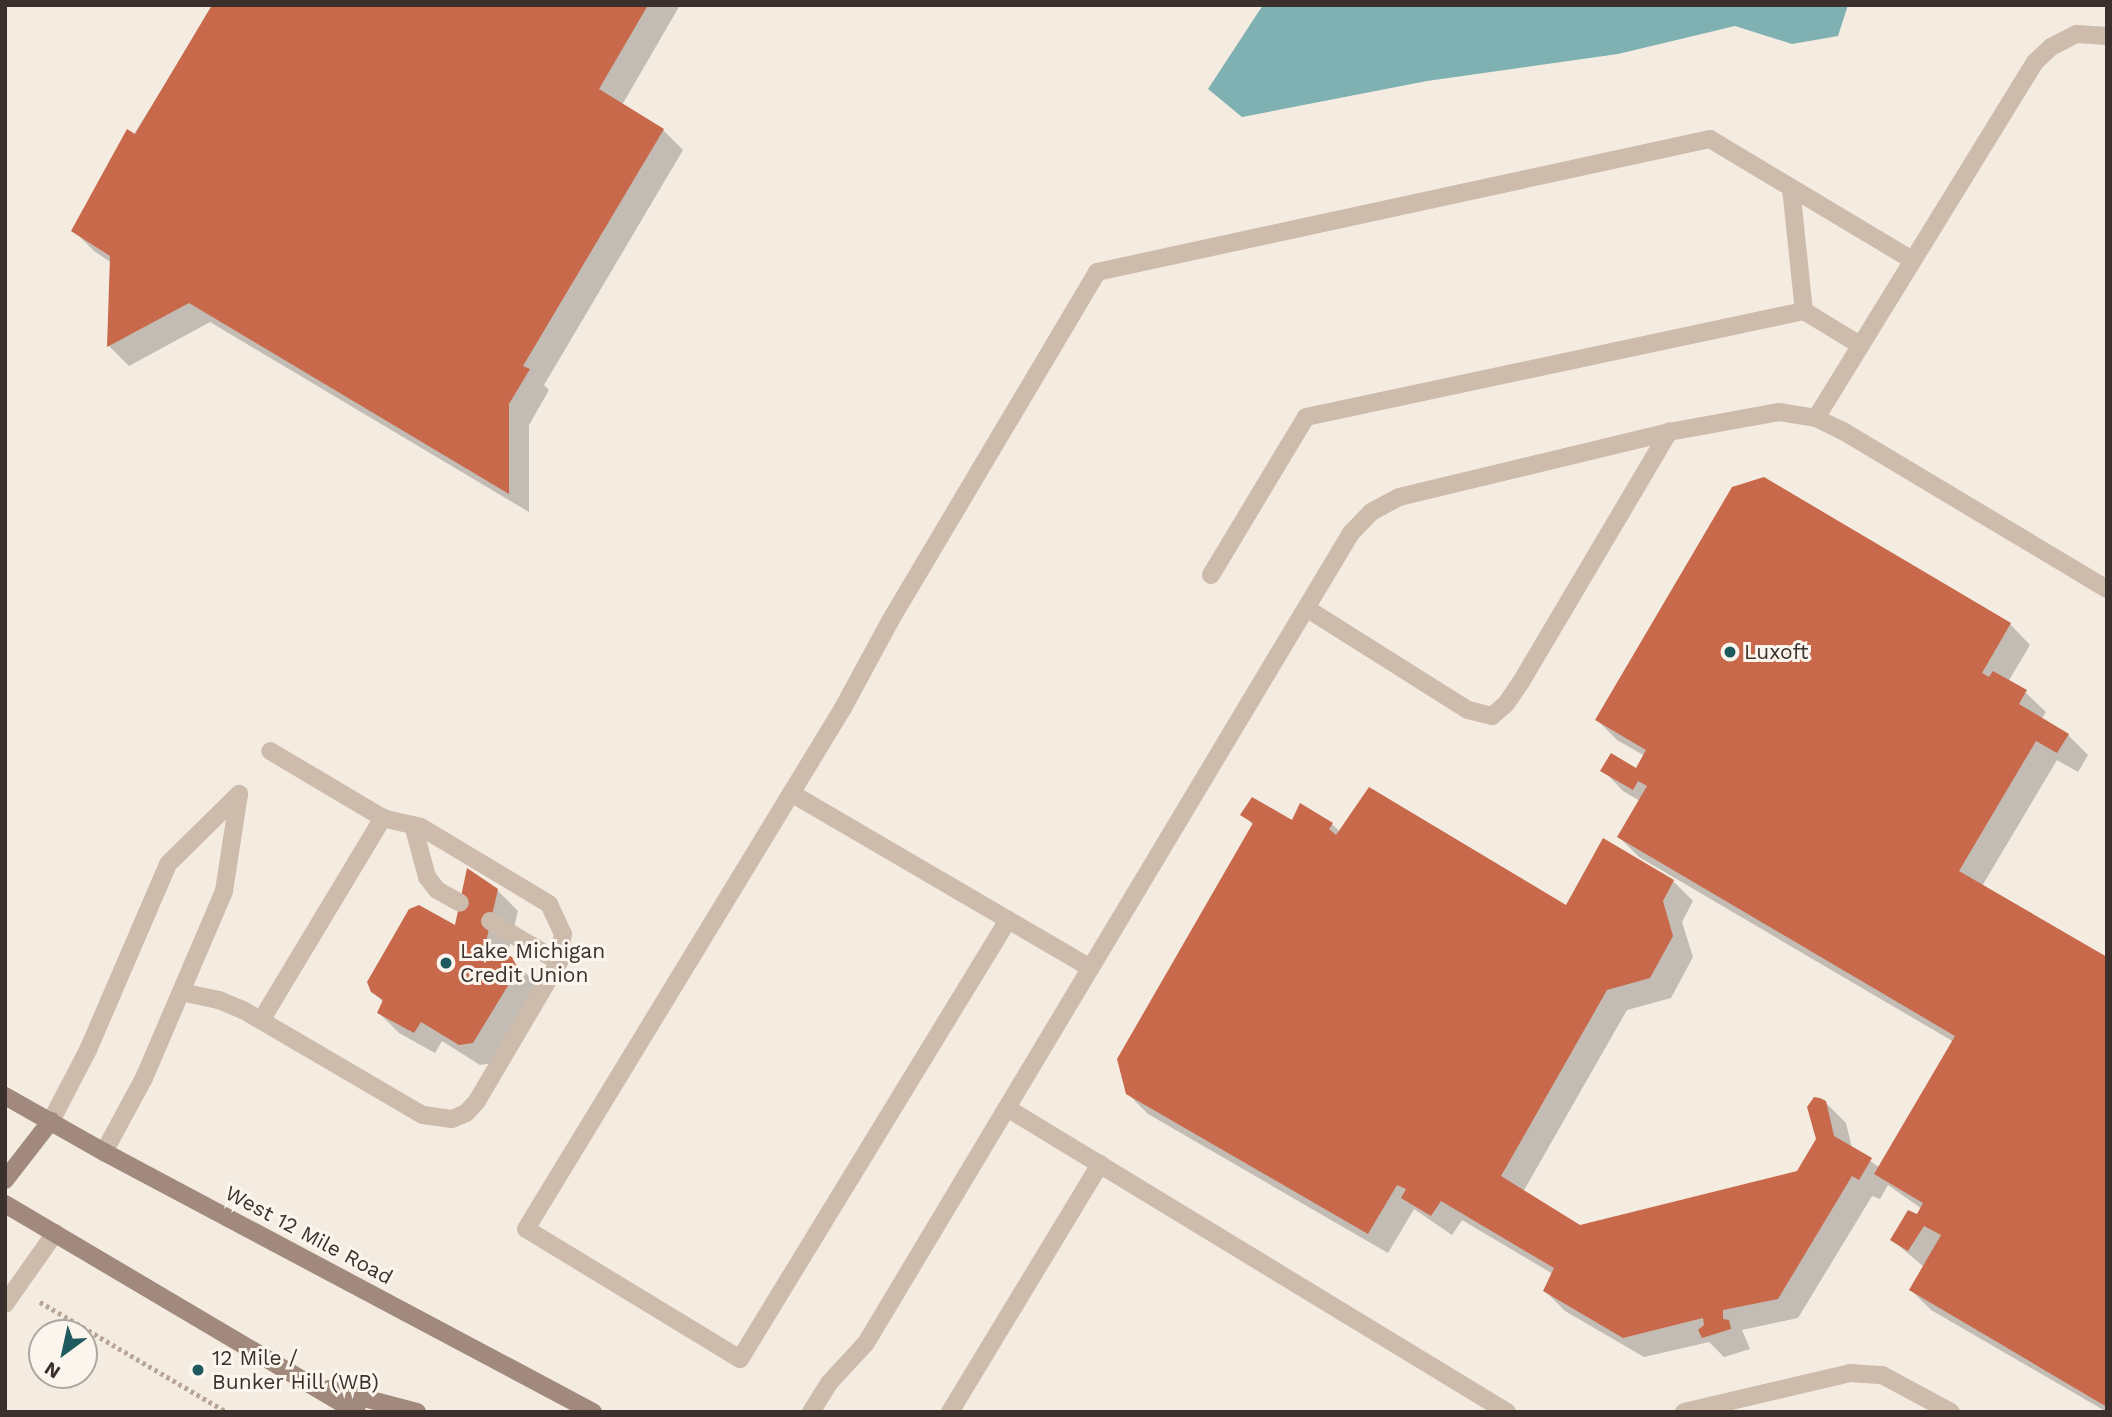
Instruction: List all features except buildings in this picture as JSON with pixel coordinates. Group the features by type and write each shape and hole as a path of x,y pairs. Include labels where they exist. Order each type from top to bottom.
{"main road":[{"name":"West 12 Mile Road","path":"5,1096 104,1152 593,1412"},
{"path":"5,1180 51,1121"},
{"path":"5,1204 356,1412"},
{"path":"313,1385 416,1412"}],"street":[{"path":"1816,418 2035,62 2051,47 2077,34 2107,36"},
{"path":"1008,920 740,1359 526,1229 791,793 1097,272 1710,139 1912,260"},
{"path":"1791,188 1804,311"},
{"path":"1211,575 1306,417 1804,311 1860,345"},
{"path":"811,1412 829,1383 866,1343 1351,533 1371,512 1399,497 1668,432 1779,412 1816,418 1843,431 2107,589"},
{"path":"1306,608 1468,710 1492,716 1506,704 1521,682 1668,432"},
{"path":"181,992 219,1000 262,1019 423,1115 452,1119 466,1113 477,1101 559,962 563,934 549,904 413,825 383,818 270,751"},
{"path":"791,793 1091,968"},
{"path":"51,1121 88,1050 168,864 239,794 224,891 144,1078 104,1152"},
{"path":"262,1019 383,818"},
{"path":"413,825 427,877 437,890 460,903"},
{"path":"490,921 559,962"},
{"path":"1007,1108 1507,1412"},
{"path":"950,1412 1100,1164"},
{"path":"10,1297 55,1233"},
{"path":"1684,1412 1850,1373 1882,1375 1951,1412"}],"path":[{"path":"10,1297 227,1412"}],"water":[{"path":"1263,5 1848,5 1838,36 1792,44 1735,26 1618,54 1427,81 1242,117 1208,89"}],"place":[{"name":"Luxoft","path":"1730,652"},
{"name":"Lake Michigan Credit Union","path":"446,963"},
{"name":"12 Mile / Bunker Hill (WB)","path":"198,1370"}]}
